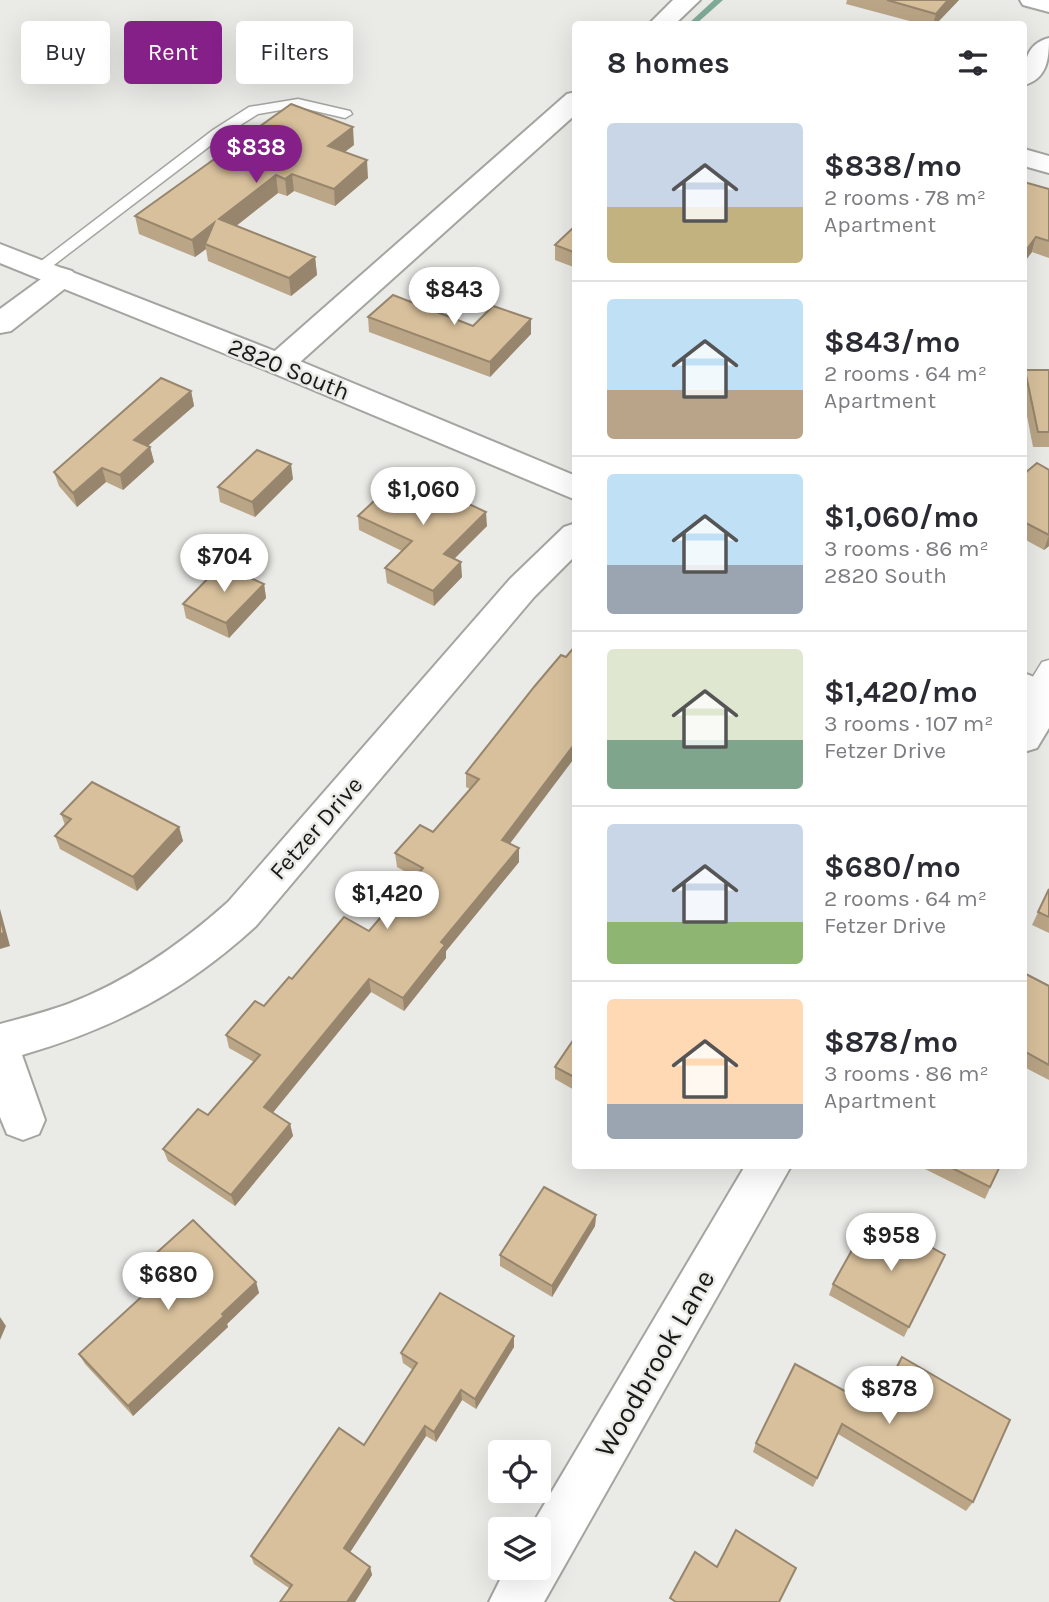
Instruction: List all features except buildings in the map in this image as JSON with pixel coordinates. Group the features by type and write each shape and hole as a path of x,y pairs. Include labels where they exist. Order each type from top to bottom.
{"street":[{"path":"664,21 688,0"},
{"path":"1032,0 1049,5"},
{"path":"1027,73 1049,46"},
{"path":"279,364 572,104"},
{"path":"1027,158 1049,165"},
{"name":"2820 South","path":"0,253 279,364 572,487"},
{"path":"0,324 51,273"},
{"name":"Fetzer Drive","path":"0,1043 89,1015 164,977 206,947 242,914 522,589 572,539"},
{"path":"1027,729 1041,688"},
{"path":"0,1055 23,1120"},
{"name":"Woodbrook Lane","path":"551,1540 767,1169"},
{"path":"515,1602 528,1580"}],"lane":[{"path":"51,273 218,133 254,110 298,103 345,114"}],"waterway":[{"path":"695,21 719,0"}]}
